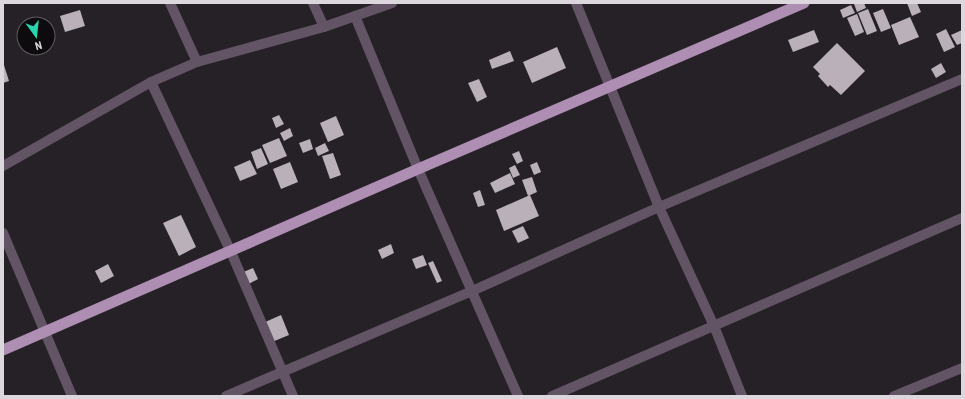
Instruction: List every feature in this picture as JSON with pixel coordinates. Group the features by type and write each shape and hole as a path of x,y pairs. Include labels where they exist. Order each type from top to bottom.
{"highway":[{"path":"3,350 804,3"}],"street":[{"path":"170,3 197,62"},
{"path":"313,3 324,27"},
{"path":"3,166 151,82 197,62 324,27 392,3"},
{"path":"576,3 659,207 714,326 742,396"},
{"path":"355,16 418,169 518,396"},
{"path":"226,396 472,291 659,207 962,79"},
{"path":"151,82 231,252 293,396"},
{"path":"552,396 962,218"},
{"path":"3,233 44,333 72,396"},
{"path":"894,396 962,368"}],"building":[{"path":"864,3 866,8 857,12 854,4"},
{"path":"907,3 917,3 921,12 912,16"},
{"path":"851,5 855,13 843,18 840,10"},
{"path":"868,9 877,31 867,35 858,13"},
{"path":"883,9 891,28 881,32 873,13"},
{"path":"80,10 85,26 65,32 60,16"},
{"path":"857,14 864,32 855,36 847,18"},
{"path":"910,17 919,37 899,45 891,25"},
{"path":"946,29 955,47 944,52 936,34"},
{"path":"814,30 819,42 793,52 788,40"},
{"path":"962,30 962,43 957,45 951,35"},
{"path":"837,43 865,71 841,95 830,85 828,87 818,76 820,74 813,67"},
{"path":"557,47 566,68 532,83 523,62"},
{"path":"510,51 514,61 492,69 489,60"},
{"path":"3,62 9,81 3,83"},
{"path":"941,63 946,72 936,78 931,69"},
{"path":"479,79 487,97 477,102 468,83"},
{"path":"279,115 284,124 276,128 272,118"},
{"path":"336,116 344,135 328,142 320,123"},
{"path":"290,128 293,136 284,141 280,133"},
{"path":"279,138 287,156 270,163 262,145"},
{"path":"310,139 313,149 303,153 299,143"},
{"path":"325,143 329,151 318,156 315,148"},
{"path":"261,148 268,164 257,169 251,152"},
{"path":"519,151 523,161 517,164 512,154"},
{"path":"333,153 341,175 330,179 322,156"},
{"path":"250,160 257,174 240,181 234,167"},
{"path":"290,162 298,182 281,189 273,169"},
{"path":"537,162 541,172 534,175 530,165"},
{"path":"515,165 520,175 513,178 509,168"},
{"path":"510,173 515,184 495,193 490,183"},
{"path":"532,177 537,192 528,196 522,180"},
{"path":"480,190 485,205 478,207 473,193"},
{"path":"530,195 539,216 504,231 496,210"},
{"path":"181,215 196,247 179,256 163,223"},
{"path":"523,226 529,238 518,243 512,231"},
{"path":"391,244 394,253 382,259 378,250"},
{"path":"423,255 427,265 416,269 412,259"},
{"path":"433,261 442,281 437,283 428,263"},
{"path":"108,264 114,276 101,283 95,271"},
{"path":"253,268 258,279 247,285 241,273"},
{"path":"281,315 289,335 272,342 263,323"}]}
